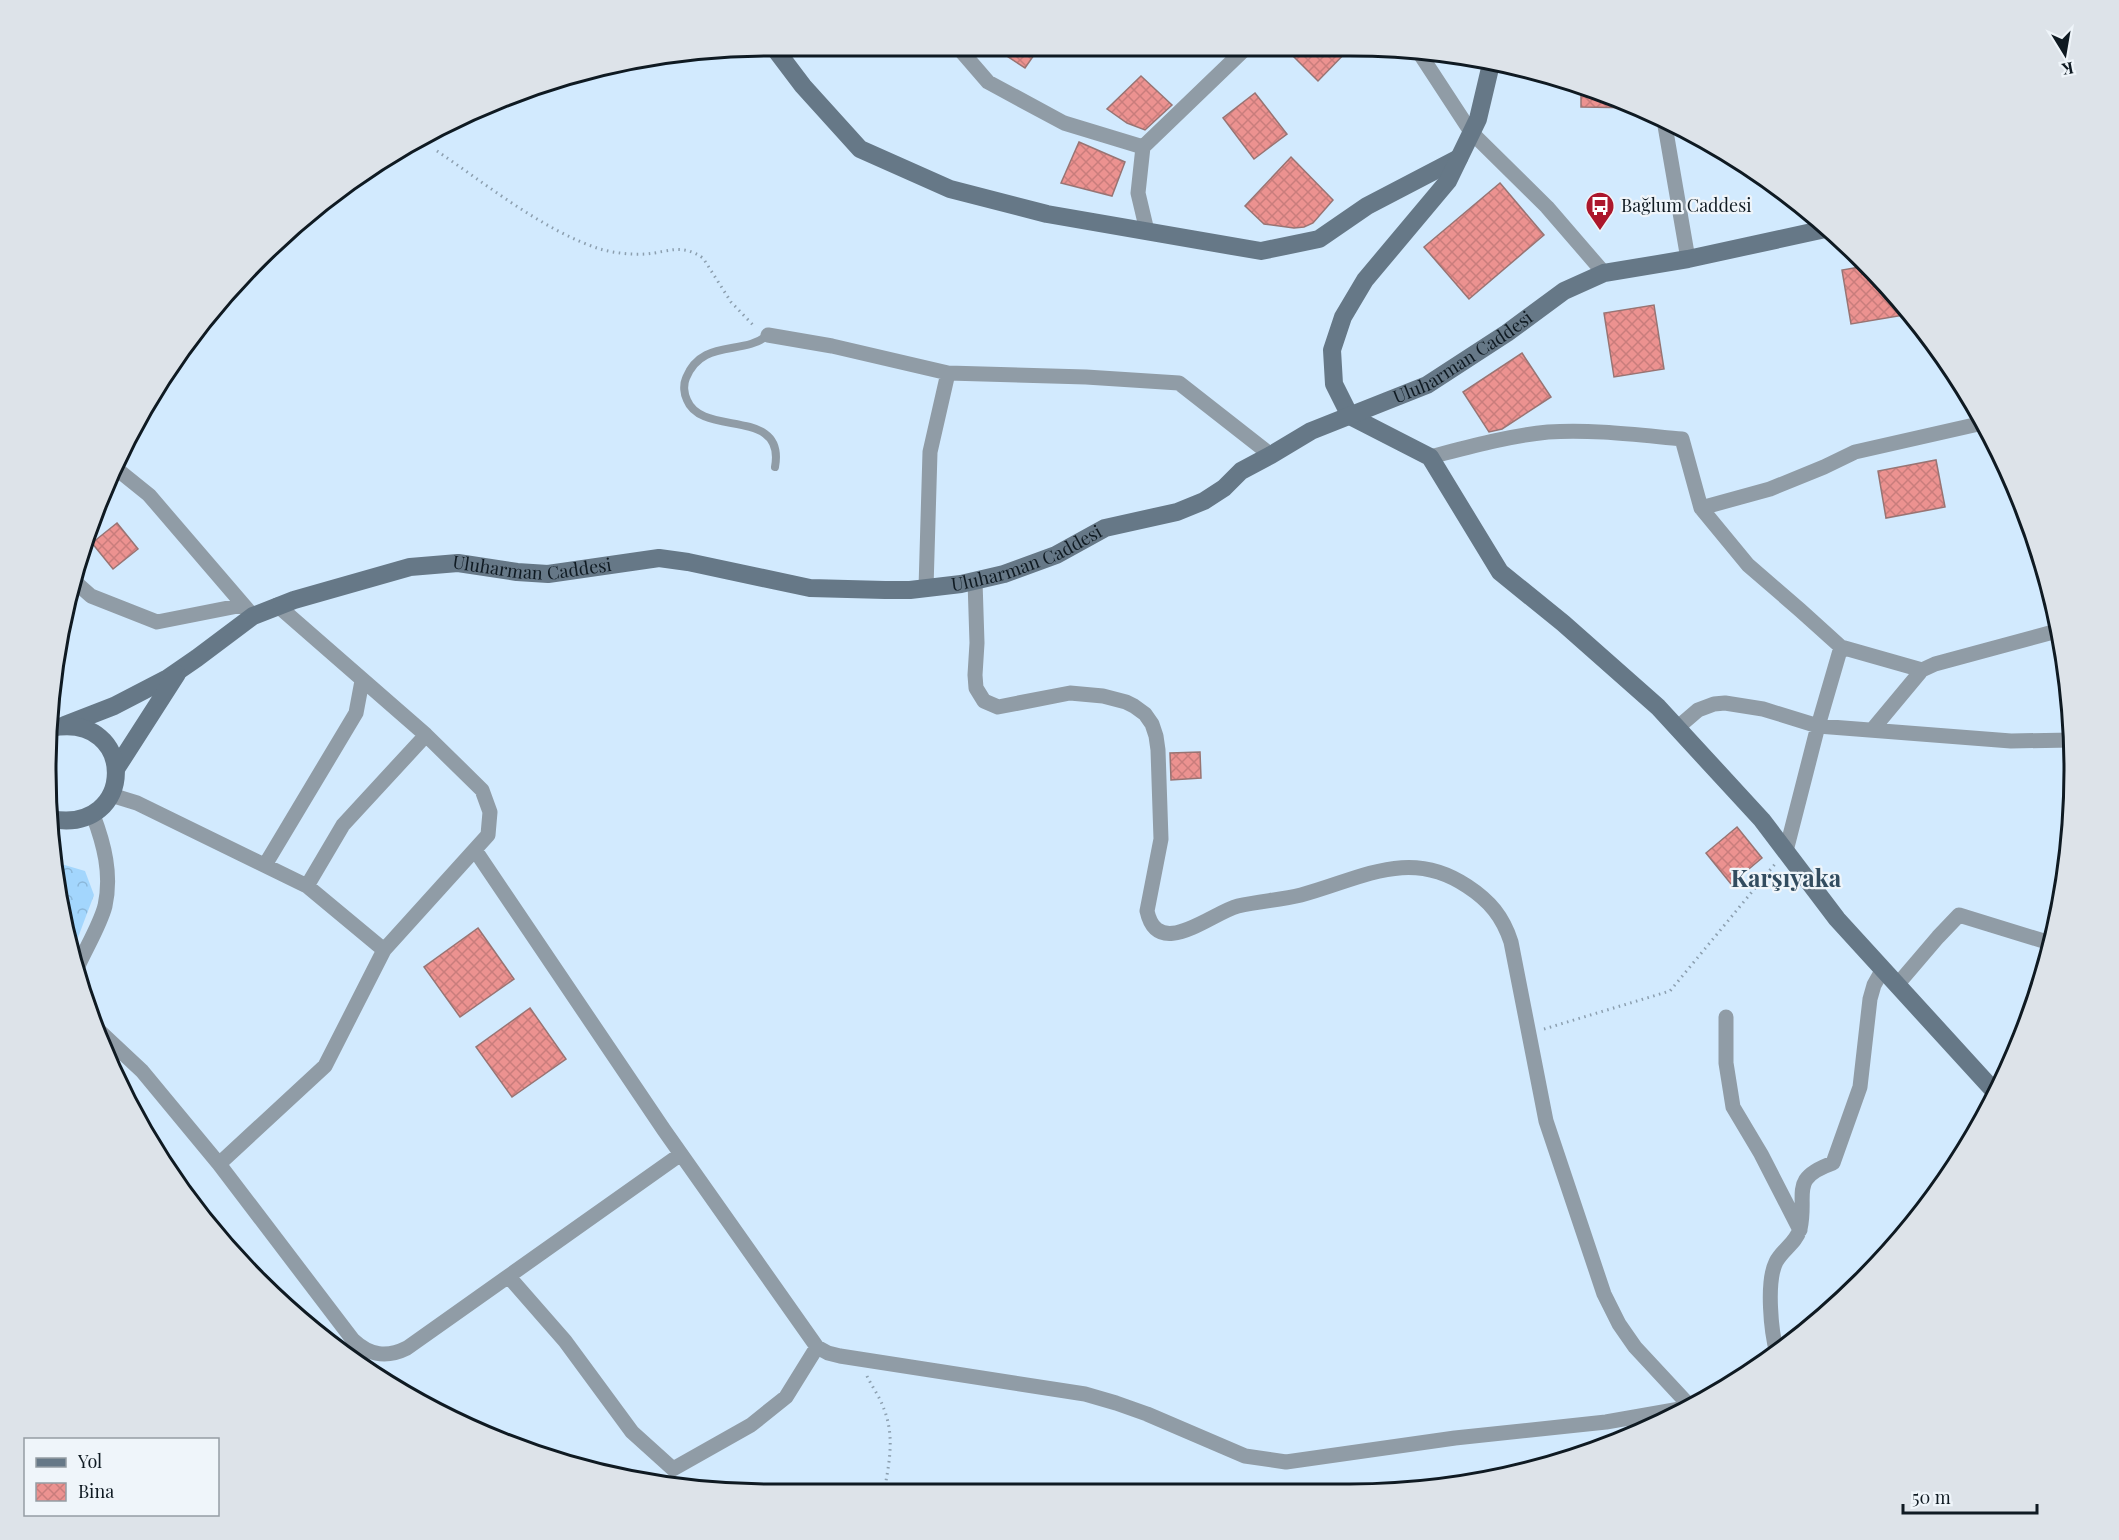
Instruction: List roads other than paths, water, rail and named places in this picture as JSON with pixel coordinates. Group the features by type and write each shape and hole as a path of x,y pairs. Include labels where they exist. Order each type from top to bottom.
{"main road":[{"path":"780,56 803,87 861,149 950,189 1047,214 1261,251 1319,239 1367,206 1459,158"},
{"path":"1490,69 1478,119 1448,181 1365,280 1343,317 1332,350 1334,384 1350,416 1430,457 1500,572 1658,707 1762,820 1837,919 1990,1086"},
{"name":"Uluharman Caddesi","path":"58,727 134,697 180,670 248,610 277,605 410,567 446,562 548,574 658,558 688,562 810,588 885,590 926,588 1004,574 1056,555 1105,528 1160,517 1191,507 1224,488 1241,471 1311,431 1427,384 1507,333 1564,291 1604,273 1688,259 1817,231"},
{"name":"Uluharman Caddesi","path":"116,769 180,670"},
{"path":"57,820 66,822 80,820 93,815 104,806 116,781 116,769 109,747 102,738 81,726 58,727"}],"street":[{"path":"966,56 988,82 1064,123 1143,147"},
{"path":"1147,231 1138,193 1143,147 1238,56"},
{"path":"1424,60 1472,132 1547,207 1604,273"},
{"path":"1666,129 1688,259"},
{"path":"768,335 832,346 948,373 1086,377 1179,383 1271,455"},
{"path":"926,588 930,452 948,373"},
{"path":"1701,508 1770,489 1855,452 1974,425"},
{"path":"1430,457 1504,438 1549,432 1615,433 1682,439 1701,508 1748,566 1841,647 1922,670"},
{"path":"121,472 149,495 248,610"},
{"path":"975,581 977,643 975,675 976,688 984,701 990,705 1006,707 1070,693 1103,696 1134,706 1145,714 1152,724 1156,736 1161,817 1159,857 1147,911 1153,927 1160,932 1178,933 1237,906 1302,895 1376,870 1393,867 1411,866 1441,872 1457,879 1489,903 1506,926 1546,1121 1604,1294 1619,1324 1635,1347 1685,1400"},
{"path":"80,586 91,596 157,622 248,610"},
{"path":"219,1164 325,1066 384,950 488,835 490,812 482,790 426,735 277,605"},
{"path":"1872,730 1922,670 1935,664 2050,633"},
{"path":"1786,851 1841,647"},
{"path":"265,865 356,713 362,681"},
{"path":"1677,728 1698,710 1725,703 1763,709 1818,726 2012,741 2063,740"},
{"path":"307,886 343,825 426,735"},
{"path":"111,795 137,803 307,886 384,950"},
{"path":"81,959 104,907 106,891 107,860 93,815"},
{"path":"475,850 681,1154 817,1347 834,1355 1085,1394 1147,1414 1232,1452 1271,1461 1300,1462 1455,1438 1606,1422 1663,1412"},
{"path":"1897,985 1959,915 2042,941"},
{"path":"1774,1344 1772,1273 1780,1254 1795,1239 1800,1230 1804,1181 1816,1169 1833,1163 1860,1087 1870,999 1874,985 1883,969"},
{"path":"1726,1017 1726,1063 1733,1107 1761,1154 1800,1230"},
{"path":"109,1040 142,1071 219,1164 353,1340 370,1353 383,1355 407,1348 681,1154"},
{"path":"509,1277 565,1341 632,1432 673,1469 751,1425 786,1397 817,1347"}],"lane":[{"path":"768,335 759,341 723,348 706,355 689,373 684,388 685,397 693,411 713,419 751,427 763,432 773,443 775,467"}],"place":[{"name":"Bağlum Caddesi","path":"1600,232"}],"district":[{"name":"Karşıyaka","path":"1786,879"}]}
